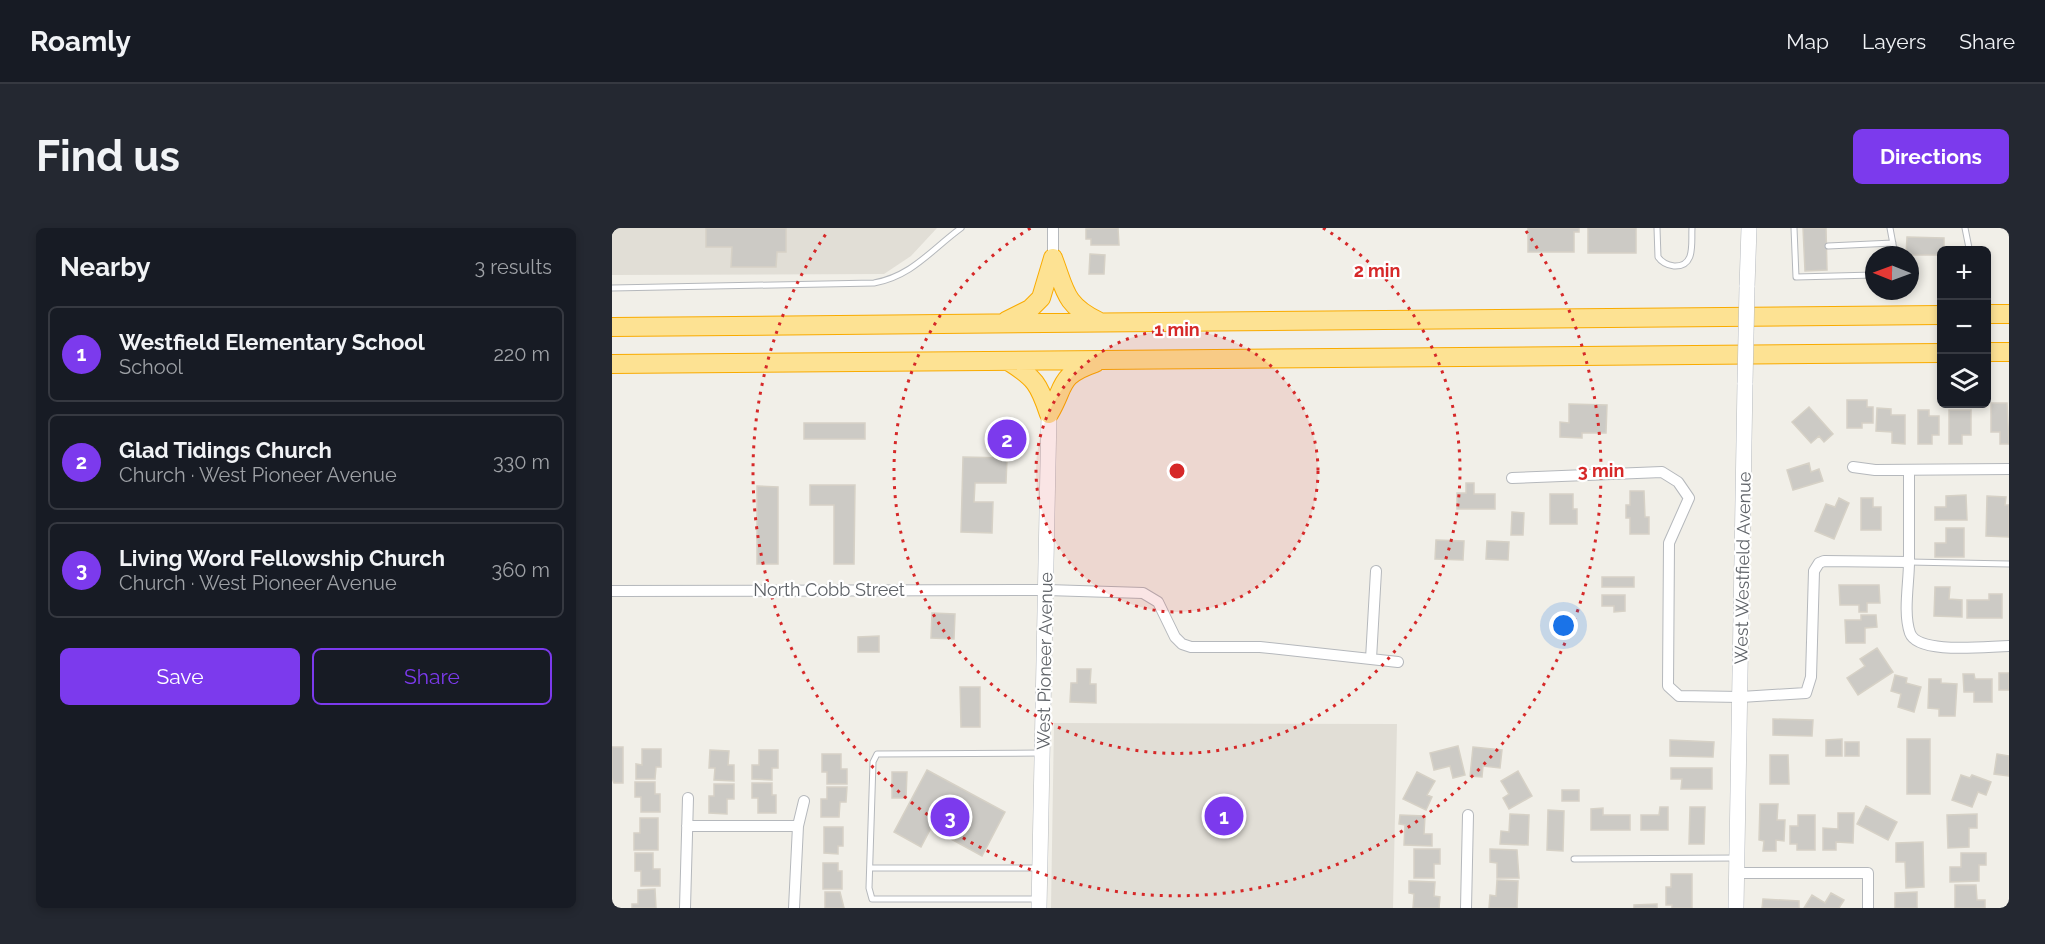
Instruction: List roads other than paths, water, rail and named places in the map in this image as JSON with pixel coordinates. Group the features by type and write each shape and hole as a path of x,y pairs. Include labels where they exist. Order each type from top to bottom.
{"highway":[{"path":"1053,258 1066,297 1080,312 1099,322"},
{"path":"1004,323 1012,316 1030,309 1041,298 1053,258"},
{"path":"1991,314 2009,314"},
{"path":"612,327 1937,315"},
{"path":"612,364 1937,352"},
{"path":"1991,352 2009,352"},
{"path":"1049,414 1065,380 1084,367 1103,360"},
{"path":"1008,361 1033,378 1042,391 1049,414"}],"street":[{"path":"1053,228 1053,258"},
{"name":"West Westfield Avenue","path":"1736,908 1749,228"},
{"name":"West Pioneer Avenue","path":"1039,904 1049,414"},
{"path":"1853,467 1909,470 2009,469"},
{"path":"1909,470 1908,623 1911,635 1916,642 1935,647 2009,646"},
{"path":"1512,478 1662,472 1678,482 1689,498 1670,543 1668,686 1679,696 1741,697 1798,694 1809,690 1814,577 1819,563 1909,562"},
{"path":"1376,571 1371,659 1398,662"},
{"name":"North Cobb Street","path":"612,591 1047,590 1151,596 1158,602 1175,637 1182,644 1191,647 1260,647 1371,659"},
{"path":"685,908 688,798"},
{"path":"794,908 798,826 804,801"},
{"path":"1466,908 1468,815"},
{"path":"687,826 798,826"},
{"path":"1737,866 1868,873 1868,908"}],"lane":[{"path":"612,288 874,284 897,277 919,265 960,228"},
{"path":"1657,228 1658,257 1667,265 1679,266 1685,264 1691,256 1692,228"},
{"path":"1794,228 1796,277 1865,275"},
{"path":"1890,228 1894,246"},
{"path":"1965,228 1969,246"},
{"path":"1828,246 1893,243"},
{"path":"1795,248 1803,247"},
{"path":"1909,562 2009,564"},
{"path":"1039,904 872,899 870,896 870,868 873,762 877,754 1042,753"},
{"path":"1574,859 1737,866"},
{"path":"870,868 1040,868"}],"place":[{"name":"Glad Tidings Church","path":"1007,439"},
{"name":"Westfield Elementary School","path":"1224,816"},
{"name":"Living Word Fellowship Church","path":"950,817"}]}
